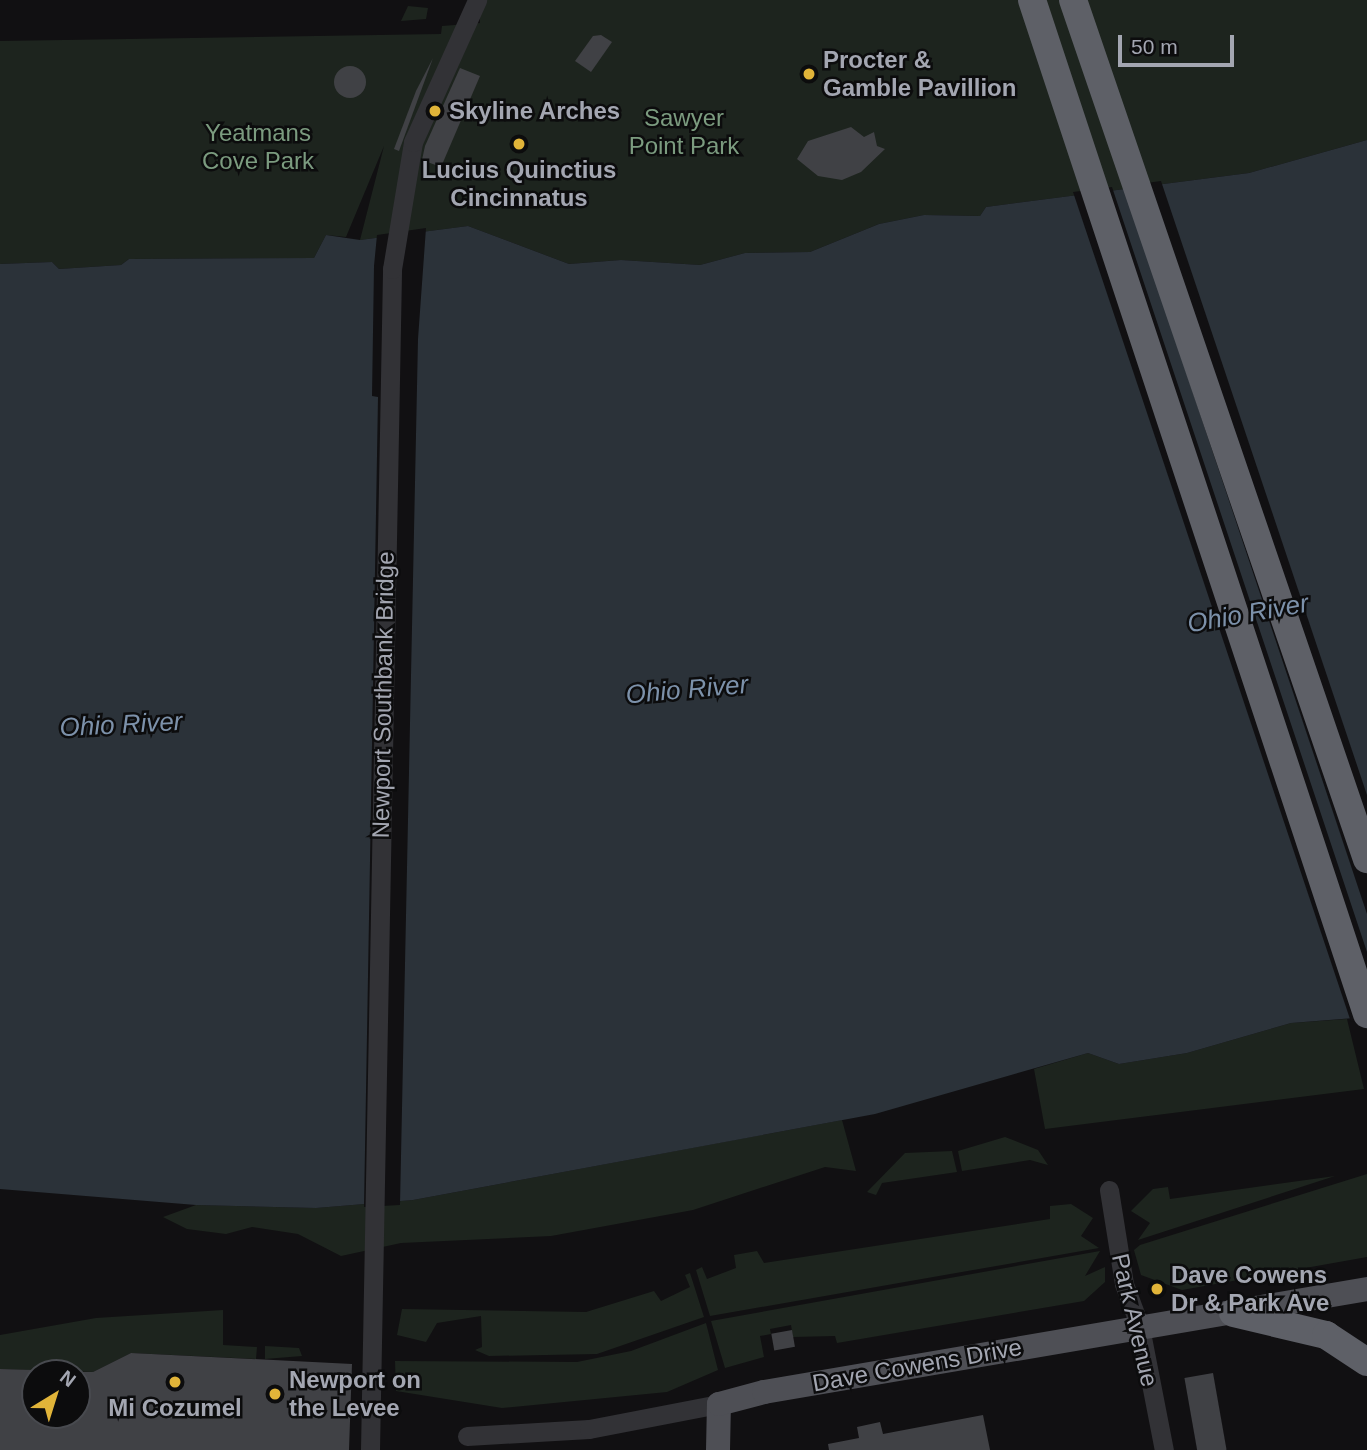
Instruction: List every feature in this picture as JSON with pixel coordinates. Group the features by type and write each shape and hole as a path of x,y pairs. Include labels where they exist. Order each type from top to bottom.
{"highway":[{"path":"1021,0 1050,70 1367,1014"},
{"path":"1032,0 1050,70"},
{"path":"1073,0 1367,859"},
{"path":"1094,0 1120,131"},
{"path":"1233,1313 1326,1335 1367,1362"}],"main road":[{"name":"Dave Cowens Drive","path":"719,1404 1140,1327 1367,1289"},
{"path":"718,1450 719,1404"}],"street":[{"name":"Newport Southbank Bridge","path":"370,1450 392,269 413,142 477,0"},
{"name":"Park Avenue","path":"1109,1190 1124,1284 1140,1327 1164,1450"},
{"name":"Dave Cowens Drive","path":"467,1436 589,1429 719,1404"}],"green space":[{"name":"Sawyer Point Park","path":"479,0 1367,0 1367,140 1249,173 986,207 980,216 924,215 879,224 810,252 745,253 700,265 621,260 569,264 468,226 360,240 384,146 346,237 326,235 314,258 129,259 121,265 59,269 52,262 0,264 0,41 441,34 442,26 480,23"},
{"path":"408,6 428,8 426,19 401,21"},
{"path":"1347,1019 1364,1089 1045,1129 1034,1069 1088,1053 1119,1064 1187,1053 1291,1023"},
{"path":"842,1120 856,1171 825,1167 693,1210 551,1236 401,1243 341,1256 298,1234 252,1227 226,1234 187,1229 163,1217 196,1205 316,1208 413,1200"},
{"path":"1005,1137 1038,1150 1048,1165 1030,1160 962,1171 958,1151"},
{"path":"952,1151 957,1172 882,1183 876,1195 867,1192 905,1153"},
{"path":"1367,1174 1367,1257 1182,1290 1141,1275 1134,1250 1140,1245"},
{"path":"1335,1176 1138,1240 1150,1223 1131,1211 1153,1189 1168,1187 1170,1199"},
{"path":"1071,1204 1093,1218 1081,1236 1099,1248 710,1316 696,1270 702,1267 707,1279 736,1268 734,1255 757,1251 764,1263 1050,1219 1050,1206"},
{"path":"1100,1251 1085,1276 1105,1267 1105,1282 1084,1301 837,1343 835,1336 793,1337 791,1325 770,1329 771,1334 760,1336 764,1357 725,1368 711,1321"},
{"path":"690,1273 704,1317 597,1354 489,1356 475,1350 482,1347 481,1316 437,1323 426,1342 397,1335 402,1309 586,1312 654,1291 661,1301 690,1287 685,1275"},
{"path":"223,1310 223,1345 257,1347 256,1359 131,1353 93,1372 91,1359 21,1359 21,1370 0,1369 0,1335 96,1318"},
{"path":"706,1323 718,1370 667,1392 502,1408 396,1391 395,1361 577,1362 631,1351"},
{"path":"265,1346 299,1348 302,1356 265,1359"}],"water":[{"name":"Ohio River","path":"1367,140 1367,1017 1291,1023 1187,1053 1119,1064 1088,1053 875,1114 413,1200 316,1208 196,1205 0,1189 0,264 52,262 59,269 121,265 129,259 314,258 326,235 360,240 468,226 569,264 621,260 700,265 745,253 810,252 879,224 924,215 980,216 986,207 1249,173"}],"pier":[{"path":"1161,181 1367,795 1367,914 1124,186"},
{"path":"1112,187 1367,952 1367,1021 1351,1022 1073,192"},
{"path":"426,228 418,339 400,1205 364,1207 378,397 372,396 374,266 377,235"}],"building":[{"path":"601,35 612,42 591,72 575,61 593,36"},
{"path":"433,58 399,151 394,149 416,91"},
{"path":"350,66 361,71 366,82 361,93 350,98 339,93 334,82 339,71"},
{"path":"460,68 480,76 441,167 422,160 425,146"},
{"path":"851,127 864,137 874,132 877,146 885,149 861,172 842,180 818,176 797,159 808,141"},
{"path":"792,1330 795,1347 774,1350 771,1334"},
{"name":"Newport on the Levee","path":"131,1353 352,1364 349,1450 0,1450 0,1369 21,1370 21,1429 91,1429 93,1372"},
{"path":"1213,1373 1227,1450 1197,1450 1184,1378"},
{"path":"983,1415 990,1450 829,1450 828,1444 859,1438 857,1427 880,1422 883,1434"}],"place":[{"name":"Procter & Gamble Pavillion","path":"809,74"},
{"name":"Skyline Arches","path":"435,111"},
{"name":"Lucius Quinctius Cincinnatus","path":"519,144"},
{"name":"Dave Cowens Dr & Park Ave","path":"1157,1289"},
{"name":"Mi Cozumel","path":"175,1382"},
{"name":"Newport on the Levee","path":"275,1394"}],"park label":[{"name":"Yeatmans Cove Park","path":"258,147"}]}
